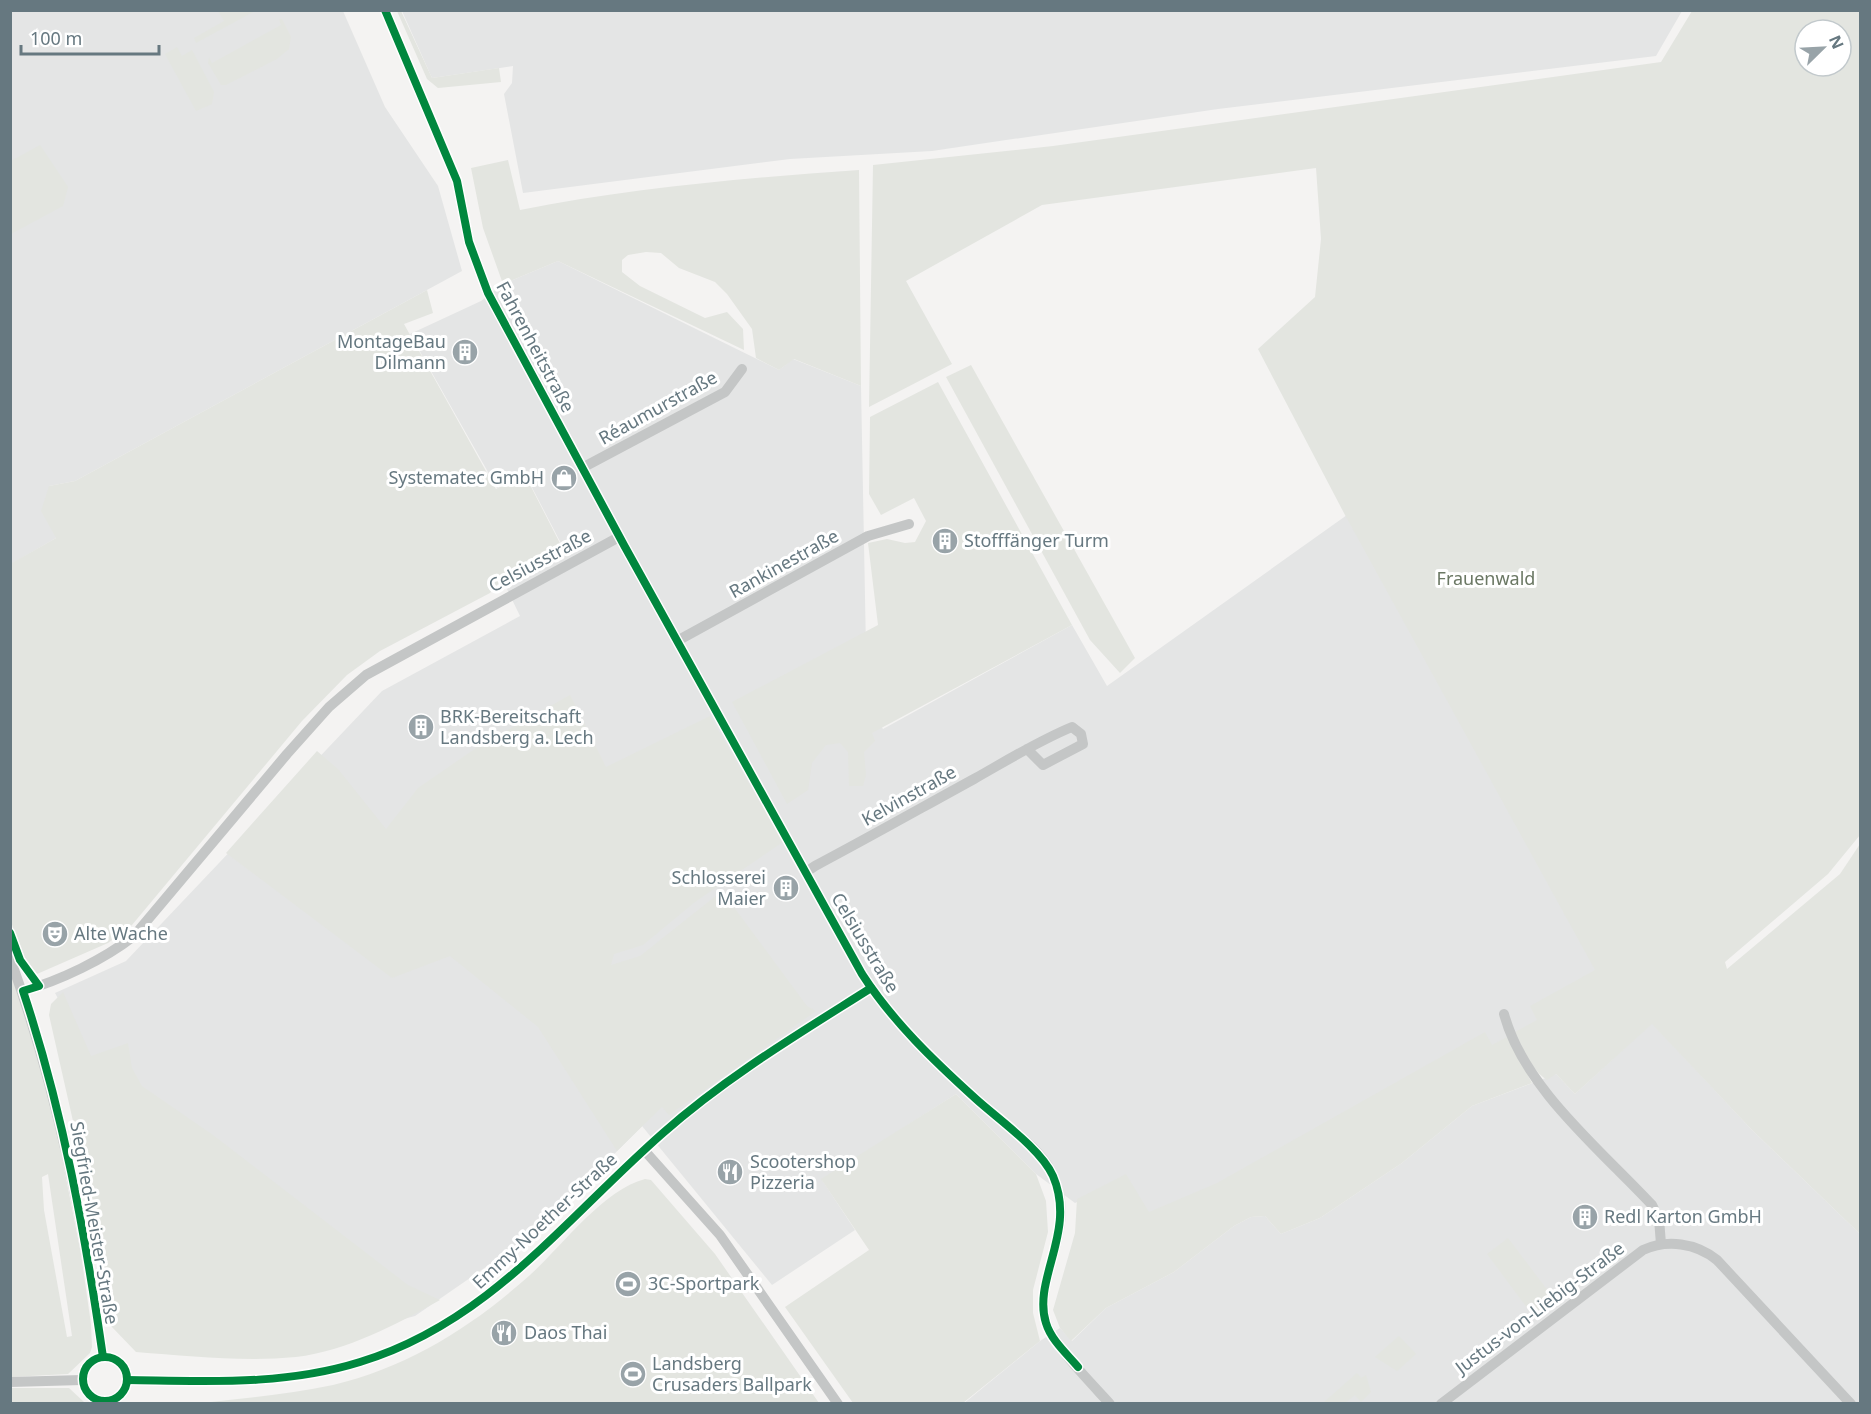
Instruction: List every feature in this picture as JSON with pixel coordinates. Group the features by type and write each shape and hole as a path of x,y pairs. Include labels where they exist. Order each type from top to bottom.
{"street":[{"name":"Fahrenheitstraße","path":"385,10 457,181 469,242 488,293 619,537"},
{"name":"Réaumurstraße","path":"582,468 725,392 742,369"},
{"name":"Rankinestraße","path":"677,641 868,536 909,524"},
{"name":"Celsiusstraße","path":"22,991 98,959 117,949 134,936 287,754 329,708 366,675 619,537 871,988 926,1052 1026,1143 1052,1174 1060,1197 1060,1230 1043,1303 1046,1323 1052,1336 1110,1404"},
{"name":"Kelvinstraße","path":"806,872 1027,749 1072,727 1081,734 1083,744 1043,765 1027,749"},
{"name":"Siegfried-Meister-Straße","path":"10,958 22,991 67,1146 91,1271 103,1357"},
{"name":"Emmy-Noether-Straße","path":"127,1380 253,1381 291,1378 362,1362 404,1346 467,1312 514,1275 644,1150 683,1116 737,1075 871,988"},
{"path":"1504,1014 1510,1035 1532,1076 1652,1205 1659,1220 1661,1244 1694,1248 1717,1260 1851,1404"},
{"path":"644,1150 720,1235 838,1404"},
{"name":"Justus-von-Liebig-Straße","path":"1441,1404 1643,1251 1661,1244"},
{"path":"103,1357 119,1363 127,1380 118,1397 106,1402 92,1398 82,1380 90,1362 103,1357"},
{"path":"10,1382 82,1380"}],"shaded area":[{"path":"11,11 343,11 385,107 438,186 462,271 75,481 49,486 56,538 11,564"},
{"path":"402,11 1682,11 1656,56 1218,109 932,151 790,159 523,193 504,94 512,83 513,66 432,78"},
{"name":"Frauenwald","path":"558,261 779,370 793,359 861,386 867,702 883,729 1072,625 1107,686 1347,515 1601,972 1542,1022 1491,1050 1218,1186 1148,1215 1124,1179 1075,1203 1036,1174 956,1094 822,1180 855,1230 772,1285 642,1126 538,1231 415,1316 255,1359 55,993 126,961 382,691 520,616 505,585 566,553 524,472 497,488 410,334 481,301 503,284"},
{"path":"1652,1023 1751,1129 1860,1234 1860,1403 963,1404 1040,1341 1060,1328 1072,1341 1106,1308 1174,1272 1234,1226 1251,1217 1265,1216 1281,1234 1320,1218 1402,1163 1472,1106 1556,1074 1575,1094"}],"green space":[{"path":"218,11 255,11 196,43 194,38 224,21"},
{"path":"397,11 401,11 432,78 499,68 501,82 438,88 427,79"},
{"path":"1692,11 1860,11 1860,835 1828,874 1725,962 1727,969 1840,874 1860,844 1860,1234 1751,1129 1652,1024 1575,1094 1556,1074 1547,1080 1541,1076 1525,1052 1515,1032 1537,1020 1530,1006 1595,970 1345,515 1258,349 1315,297 1321,239 1316,168 1042,205 906,281 952,364 869,407 873,165 1053,146 1661,62"},
{"path":"279,19 282,19 291,37 289,49 277,59 226,85 221,85 208,63 209,57 212,63 281,25"},
{"path":"177,47 182,56 192,50 214,92 212,104 196,111 165,54"},
{"path":"40,145 68,187 63,206 11,234 11,161"},
{"path":"508,160 520,210 689,185 859,170 861,386 794,359 779,370 756,358 752,329 727,294 715,282 679,268 661,253 646,252 628,255 622,260 622,272 640,286 705,318 727,312 743,329 744,350 558,261 503,284 483,228 471,168"},
{"path":"427,290 433,313 404,324 496,489 524,473 565,553 528,572 507,574 490,593 380,651 347,675 302,721 132,925 108,943 37,974 24,957 11,922 10,564 56,538 41,511 49,486 75,481"},
{"path":"971,365 1135,658 1120,673 1090,640 946,377"},
{"path":"938,382 1072,625 872,733 875,741 864,752 866,775 863,786 849,786 848,752 840,743 826,745 812,763 808,790 787,804 732,702 878,625 868,543 887,539 905,543 915,542 926,521 914,498 881,515 869,494 870,417"},
{"path":"570,695 606,767 710,716 783,842 695,902 643,945 614,954 611,965 640,956 722,891 807,1006 816,1011 669,1115 662,1107 617,1151 538,1027 450,956 392,978 226,853 317,751 338,769 386,829 418,788 479,746"},
{"path":"10,965 53,1112 81,1254 92,1347 90,1353 68,1374 11,1377","holes":["48,1174 72,1336 67,1337 44,1210 42,1177"]},
{"path":"63,992 91,1056 128,1043 132,1068 142,1086 213,1135 408,1285 440,1300 353,1343 315,1354 256,1359 136,1352 111,1326 87,1183 49,1015 51,1004"},
{"path":"1485,1032 1492,1045 1507,1037 1532,1083 1472,1106 1402,1163 1320,1218 1281,1234 1265,1216 1251,1217 1234,1226 1174,1272 1106,1308 1071,1341 1060,1328 1053,1310 1075,1233 1077,1199 1126,1174 1149,1212 1217,1183"},
{"path":"956,1094 1036,1174 1046,1201 1048,1232 1033,1290 1033,1313 1040,1341 963,1403 853,1403 785,1307 869,1250 821,1179"},
{"name":"3C-Sportpark","path":"645,1179 651,1180 715,1254 819,1403 202,1403 333,1385 361,1377 414,1356 486,1311 530,1275 599,1207 629,1185"},
{"path":"1508,1238 1558,1304 1536,1320 1487,1254"},
{"path":"1399,1336 1416,1354 1397,1371 1375,1357"},
{"path":"1357,1373 1361,1378 1366,1375 1371,1392 1361,1402 1355,1395 1345,1403 1323,1403"},
{"path":"11,1388 69,1388 85,1403 11,1403"}],"cycle path":[{"path":"385,10 457,181 469,242 488,293 625,547 862,974 874,992 915,1040 960,1085 1029,1145 1053,1176 1059,1197 1060,1216 1043,1306 1046,1323 1052,1335 1078,1367"},
{"path":"10,933 20,960 39,986 23,991 50,1081 71,1172 89,1264 103,1357"},
{"path":"127,1380 273,1379 331,1370 360,1362 406,1344 448,1322 487,1295 524,1265 663,1133 712,1093 764,1056 871,988"},
{"path":"105,1357 121,1363 127,1379 121,1395 105,1401 89,1395 83,1379 89,1363 105,1357"}],"place":[{"name":"MontageBau Dilmann","path":"465,352"},
{"name":"Systematec GmbH","path":"564,478"},
{"name":"Stofffänger Turm","path":"945,541"},
{"name":"BRK-Bereitschaft Landsberg a. Lech","path":"421,727"},
{"name":"Schlosserei Maier","path":"786,888"},
{"name":"Alte Wache","path":"55,934"},
{"name":"Scootershop Pizzeria","path":"730,1172"},
{"name":"Redl Karton GmbH","path":"1585,1217"},
{"name":"3C-Sportpark","path":"628,1284"},
{"name":"Daos Thai","path":"504,1333"},
{"name":"Landsberg Crusaders Ballpark","path":"633,1374"}]}
